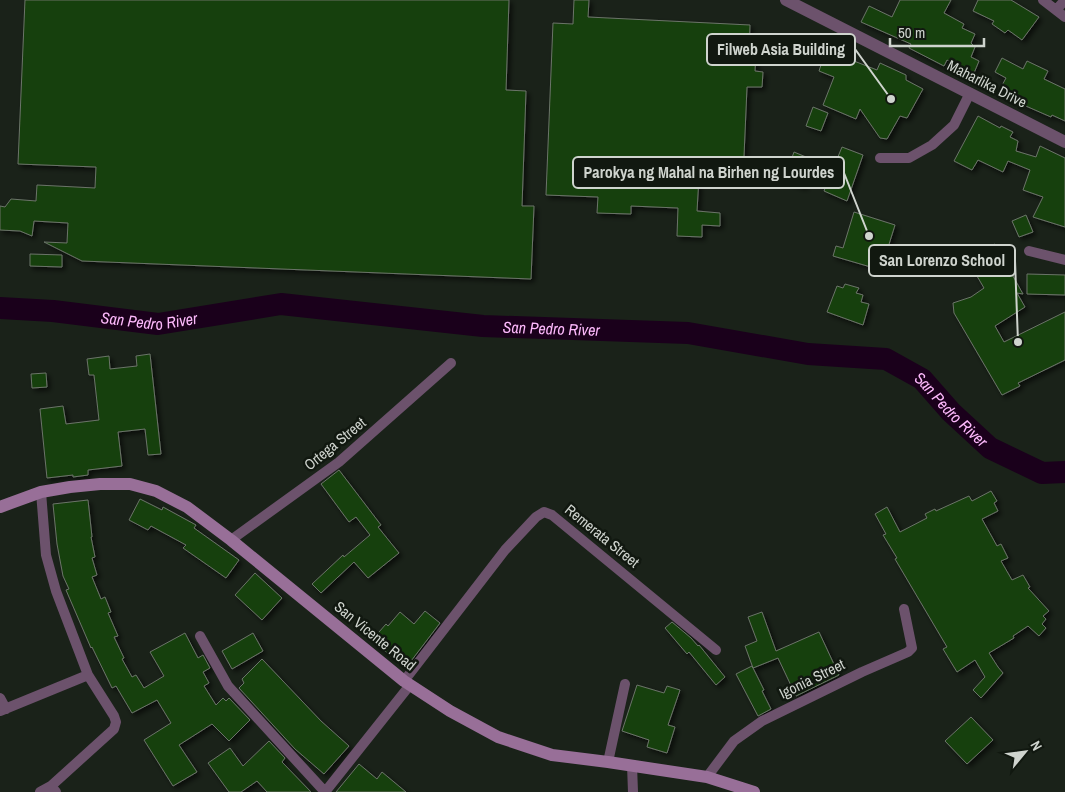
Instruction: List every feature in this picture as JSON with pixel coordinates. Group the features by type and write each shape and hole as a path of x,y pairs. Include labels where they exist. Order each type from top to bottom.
{"main road":[{"name":"San Vicente Road","path":"0,507 41,492 93,485 130,484 156,491 187,508 231,540 407,683 450,711 498,737 552,755 707,777 754,792"}],"street":[{"name":"Maharlika Drive","path":"786,0 1065,142"},
{"path":"1043,0 1065,17"},
{"path":"1056,10 1065,0"},
{"path":"880,158 909,158 932,145 954,125 970,94"},
{"path":"1029,251 1065,260"},
{"name":"Ortega Street","path":"231,540 339,462 451,363"},
{"path":"40,792 54,789 115,726 114,716 88,675 56,591 46,556 41,492"},
{"name":"Remerata Street","path":"407,683 505,550 536,517 544,512 552,515 716,650"},
{"name":"Igonia Street","path":"707,777 734,741 762,721 862,672 908,652 912,648 904,609"},
{"path":"200,636 228,686 325,792 407,683"},
{"path":"0,698 3,710 88,675"},
{"path":"608,762 624,684"},
{"path":"632,765 633,792"}],"building":[{"path":"25,0 509,0 506,90 526,91 522,206 534,206 531,279 82,261 44,242 67,243 68,223 34,221 32,236 20,231 0,230 0,206 5,207 11,199 36,201 37,185 95,188 96,167 18,164"},
{"path":"574,0 589,0 588,17 750,25 749,51 756,51 755,71 763,72 762,87 747,87 743,179 699,177 697,211 720,213 720,226 702,225 702,237 677,236 678,208 631,206 631,214 597,213 598,197 546,195 553,23 573,24"},
{"path":"900,0 951,0 944,13 964,24 962,28 975,34 971,43 975,47 971,57 979,61 974,73 947,60 944,66 909,48 911,44 861,22 869,6 892,17"},
{"path":"978,0 1011,0 1039,17 1022,40 1008,30 1005,33 992,24 994,21 973,11"},
{"path":"825,53 841,58 841,56 877,70 880,63 906,75 906,80 923,89 907,118 900,116 887,139 880,138 860,109 856,119 823,105 834,77 819,71"},
{"path":"1002,58 1023,69 1027,61 1048,71 1044,79 1065,89 1065,121 1019,103 1020,101 999,91 1006,78 995,72"},
{"path":"813,107 828,113 821,131 806,126"},
{"path":"978,116 1000,128 1001,126 1013,132 1010,137 1018,141 1016,151 1036,157 1040,146 1065,158 1065,227 1033,217 1043,197 1023,190 1030,170 1008,161 1003,172 978,160 972,170 954,161"},
{"path":"842,147 863,155 847,201 824,191"},
{"path":"794,152 813,160 804,187 784,180"},
{"path":"854,212 895,225 881,270 833,256 836,246 843,248"},
{"path":"1026,215 1033,232 1019,237 1012,221"},
{"path":"995,244 1023,294 1017,293 1025,307 995,326 1004,342 1065,312 1065,360 1018,383 1020,386 1002,395 954,313 953,303 971,297 984,288 967,259"},
{"path":"30,254 62,255 62,267 30,266"},
{"path":"1027,274 1065,275 1065,295 1027,294"},
{"path":"845,284 859,288 856,293 863,295 861,302 869,304 863,325 827,312 837,286 843,288"},
{"path":"150,354 161,454 148,455 145,429 118,432 122,466 88,470 88,475 47,478 40,409 63,406 66,424 99,420 94,375 89,375 87,359 109,356 110,369 137,366 136,356"},
{"path":"46,373 47,387 32,388 31,374"},
{"path":"339,470 381,525 378,527 399,553 368,578 354,562 321,593 312,584 343,555 344,557 370,535 356,517 349,522 321,484"},
{"path":"991,491 997,501 994,503 998,511 982,519 997,546 1001,544 1008,558 1001,561 1012,580 1023,575 1030,587 1028,588 1049,611 1043,616 1046,619 1042,624 1046,628 1039,636 1028,626 1013,636 1014,638 989,653 1003,673 981,698 973,690 985,677 975,660 957,672 943,649 947,647 895,559 897,558 883,535 886,534 875,514 887,507 900,532 927,518 925,514 935,509 936,511 969,496 972,501"},
{"path":"140,499 162,510 163,507 196,525 194,528 239,560 226,578 183,548 186,545 151,526 148,530 129,520"},
{"path":"88,500 91,537 95,557 92,558 97,575 92,577 101,599 105,597 111,612 108,613 118,636 114,637 124,658 122,659 132,677 136,675 144,688 164,676 150,652 185,633 198,658 203,655 210,668 203,672 209,683 204,686 216,705 223,698 226,701 229,698 250,720 229,741 212,724 179,745 197,772 173,786 144,740 171,723 157,700 132,713 116,686 112,688 91,648 66,590 69,589 63,576 57,544 53,504"},
{"path":"255,573 282,598 262,620 235,595"},
{"path":"425,611 440,623 408,665 395,653 392,657 372,640 400,612 414,624"},
{"path":"762,612 776,651 819,632 839,675 796,696 778,658 753,668 745,646 757,641 748,617"},
{"path":"672,622 699,645 725,677 716,685 689,652 687,654 665,628"},
{"path":"253,633 263,651 232,669 222,651"},
{"path":"262,659 321,721 349,746 324,774 295,749 239,688 244,683 242,679"},
{"path":"752,666 771,709 758,716 736,674"},
{"path":"637,685 664,693 667,686 680,690 668,725 675,727 667,753 647,747 649,740 622,731"},
{"path":"971,717 993,740 967,764 945,741"},
{"path":"269,741 285,758 282,762 311,792 267,792 257,781 241,792 229,792 208,763 230,748 243,766"},
{"path":"359,764 377,779 382,772 406,792 336,792"}],"waterway":[{"name":"San Pedro River","path":"0,308 53,311 158,324 281,304 483,326 688,333 808,354 886,359 922,379 951,412 990,448 1042,473 1065,472"}],"place":[{"name":"Filweb Asia Building","path":"891,99"},
{"name":"Parokya ng Mahal na Birhen ng Lourdes","path":"869,236"},
{"name":"San Lorenzo School","path":"1018,342"}]}
